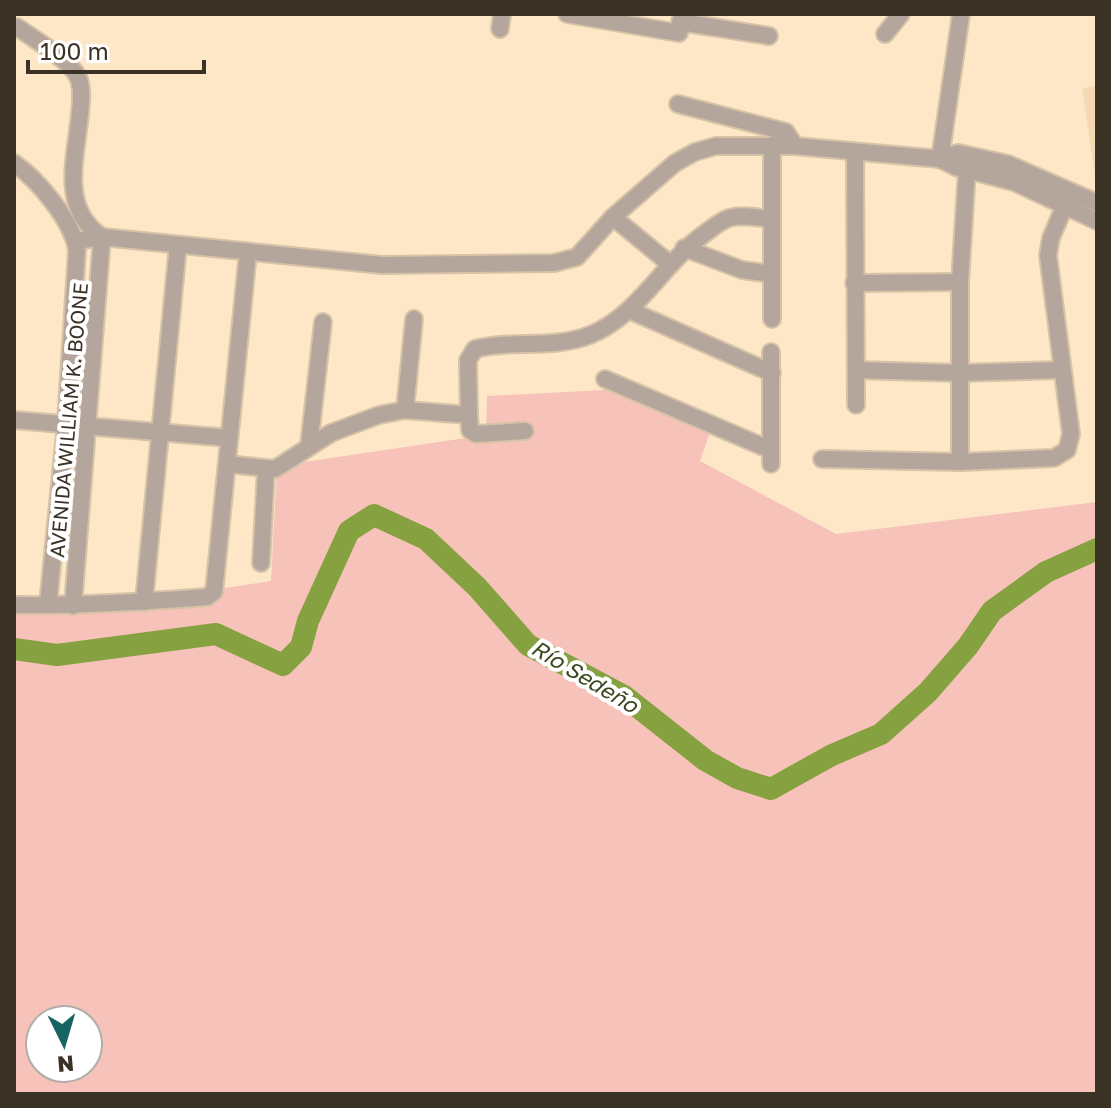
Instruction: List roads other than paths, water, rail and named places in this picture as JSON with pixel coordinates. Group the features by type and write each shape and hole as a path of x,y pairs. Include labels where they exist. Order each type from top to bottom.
{"street":[{"path":"567,14 680,23 769,36"},
{"path":"885,34 901,14"},
{"path":"940,159 961,14"},
{"path":"16,25 72,68 80,80 75,206 81,219 102,237"},
{"path":"678,104 786,132 795,146"},
{"path":"14,163 35,180 76,241 102,237 382,265 554,263 577,257 613,217 675,163 695,152 726,145 795,146 940,159 967,169 1017,175 1097,221"},
{"path":"772,145 772,319"},
{"path":"855,152 856,405"},
{"path":"940,159 958,153 1097,203"},
{"path":"960,462 960,282 967,169"},
{"path":"52,202 74,188"},
{"path":"822,459 960,462 1054,458 1067,450 1071,434 1048,255 1051,238 1065,205"},
{"path":"613,217 670,264"},
{"path":"525,431 476,434 470,430 468,360 475,349 491,345 551,344 590,335 629,310 684,248 729,218 772,219"},
{"name":"AVENIDA WILLIAM K. BOONE","path":"73,606 102,237"},
{"name":"AVENIDA WILLIAM K. BOONE","path":"48,605 66,424 76,241"},
{"path":"144,602 178,245"},
{"path":"684,248 742,270 772,274"},
{"path":"14,605 144,602 212,595 214,592 248,252"},
{"path":"854,283 960,282"},
{"path":"629,310 772,373"},
{"path":"405,410 414,319"},
{"path":"309,446 323,322"},
{"path":"605,379 771,457 771,352"},
{"path":"856,370 960,373 1062,370"},
{"path":"227,464 266,470 282,465 331,433 364,419 405,410 469,415"},
{"path":"14,420 229,438"},
{"path":"261,563 266,470"}],"waterway":[{"name":"Río Sedeño","path":"14,649 57,655 216,634 283,665 301,647 308,621 349,531 374,515 426,539 477,587 528,645 624,696 705,760 737,778 771,789 832,755 881,734 928,692 968,646 992,611 1046,572 1097,549"}]}
